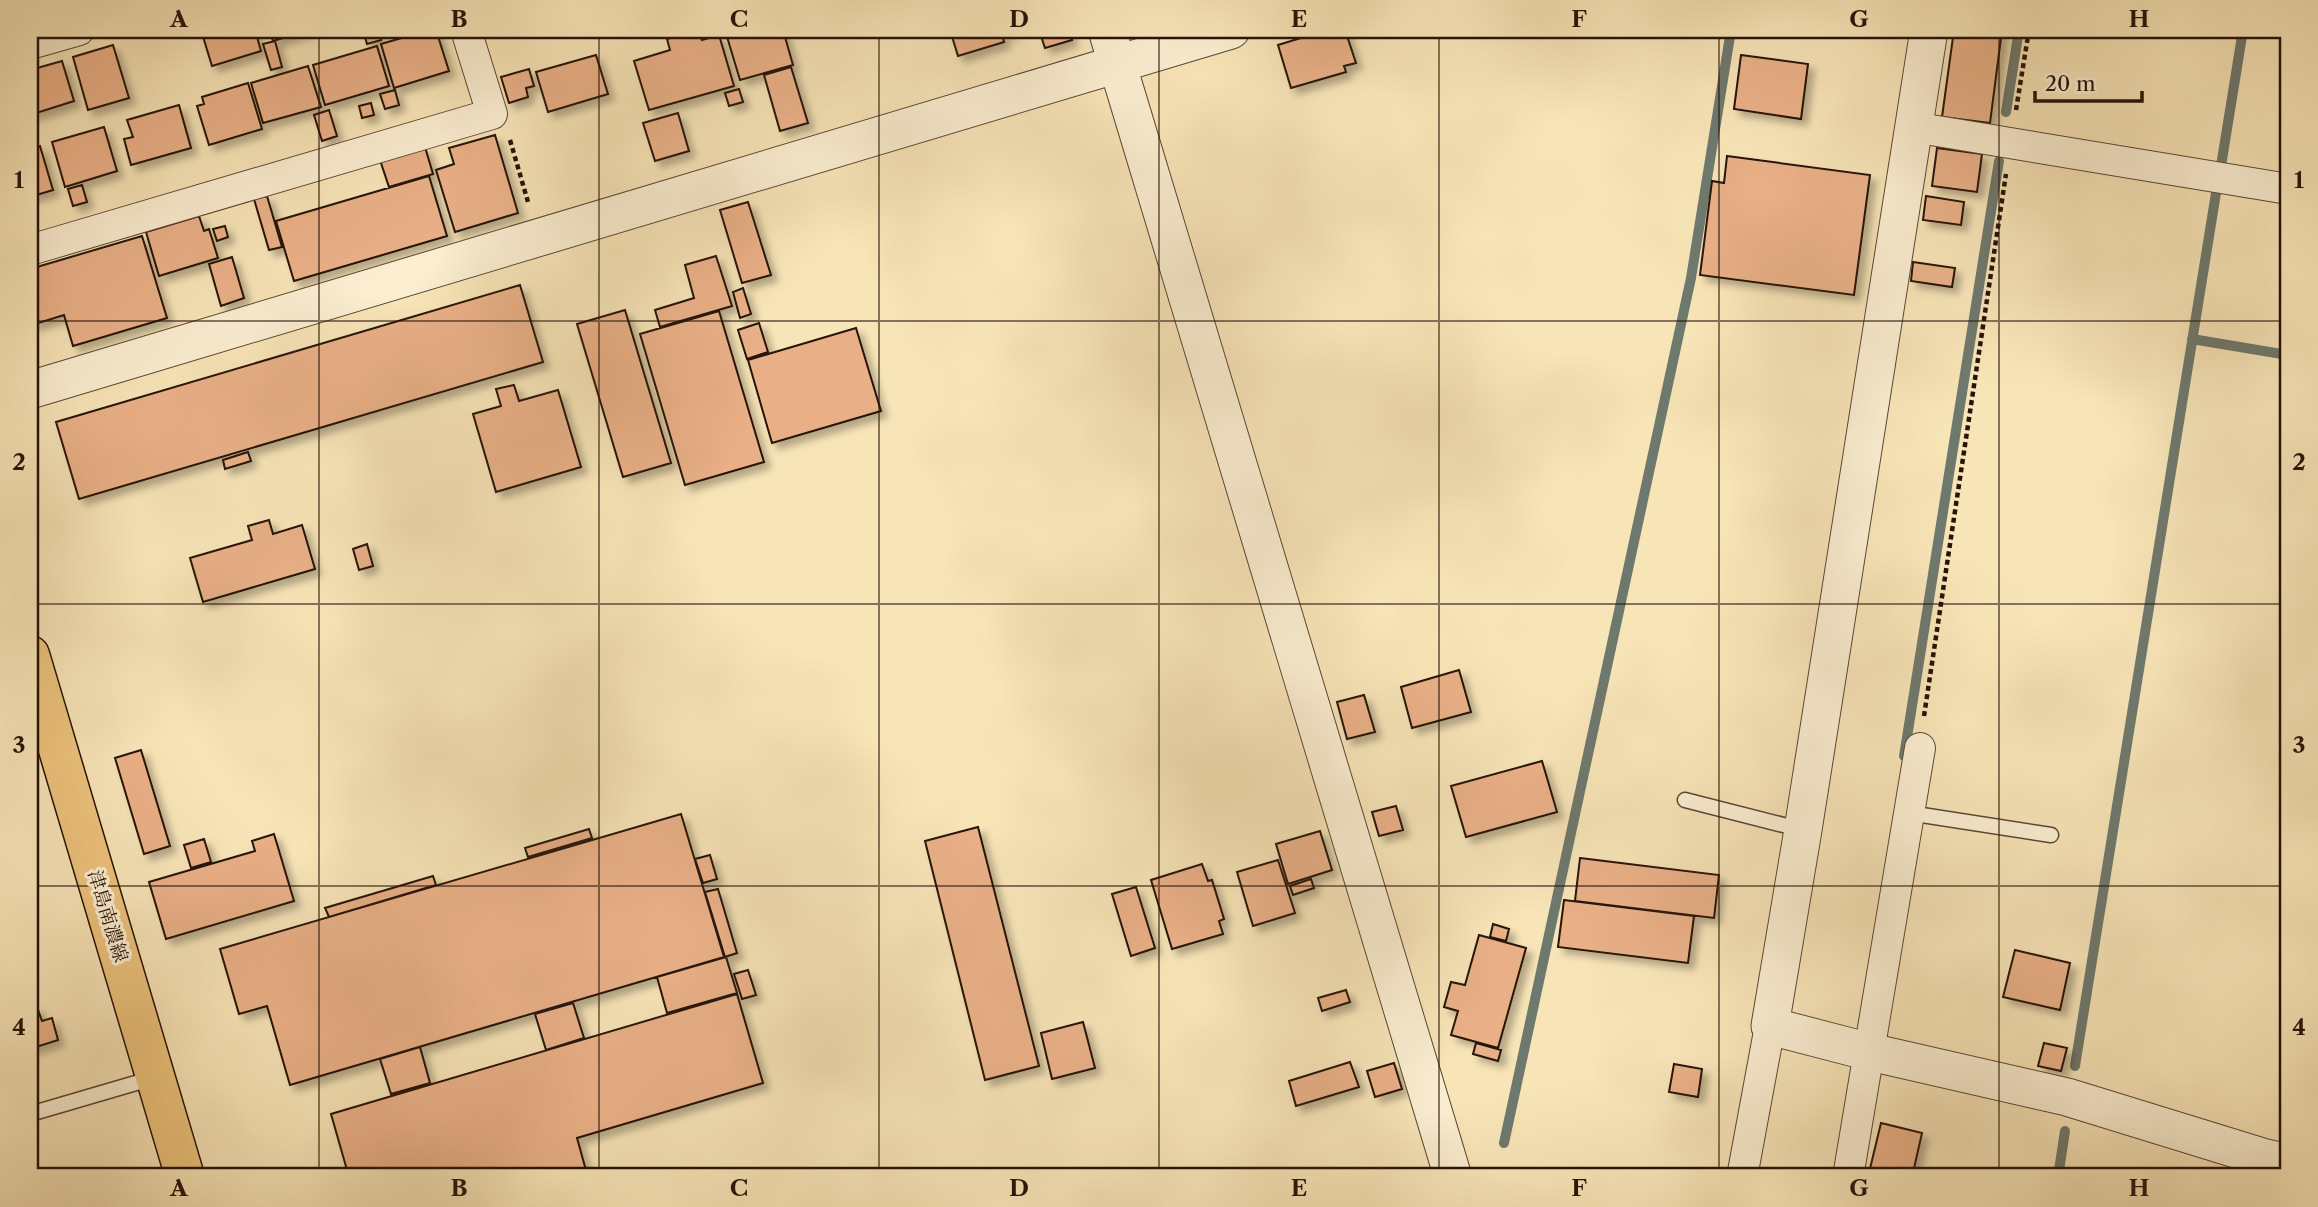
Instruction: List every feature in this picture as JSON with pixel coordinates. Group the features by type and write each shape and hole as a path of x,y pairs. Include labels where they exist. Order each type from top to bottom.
{"main road":[{"name":"津島南濃線","path":"30,655 185,1177"}],"street":[{"path":"30,44 79,30"},
{"path":"30,250 492,114 466,30"},
{"path":"30,390 538,237 1111,47 1231,30"},
{"path":"1742,1177 1803,830 1929,30"},
{"path":"1111,47 1453,1177"},
{"path":"1913,127 2288,189"},
{"path":"1848,1177 1920,748"},
{"path":"1770,1026 2067,1097 2288,1163"}],"lane":[{"path":"1685,800 1803,830"},
{"path":"1909,813 2051,835"},
{"path":"30,1114 156,1077"}],"path":[{"path":"1920,748 2029,30"},
{"path":"492,114 505,125 538,237"}],"building":[{"path":"201,30 255,30 261,51 212,66"},
{"path":"269,30 310,30 273,41"},
{"path":"363,30 378,30 381,40 367,44"},
{"path":"436,30 449,71 394,88 381,44"},
{"path":"698,30 702,40 719,35 734,86 649,110 634,61 670,50 667,39"},
{"path":"725,30 783,30 793,65 740,80"},
{"path":"950,30 1017,30 1002,34 1004,42 958,56"},
{"path":"1039,30 1069,30 1072,40 1045,48"},
{"path":"1327,30 1345,30 1356,63 1344,66 1346,72 1291,88 1278,45"},
{"path":"1954,30 2002,30 1990,123 1942,117"},
{"path":"275,41 282,67 271,70 263,44"},
{"path":"113,45 129,98 88,110 73,57"},
{"path":"377,46 389,86 325,105 313,65"},
{"path":"596,55 608,94 548,112 536,72"},
{"path":"1741,55 1808,64 1801,119 1734,109"},
{"path":"62,61 74,101 30,115 30,70"},
{"path":"308,66 321,107 263,123 251,83"},
{"path":"791,67 808,123 780,131 764,75"},
{"path":"529,69 534,86 526,88 528,97 509,103 501,77"},
{"path":"248,83 262,129 209,145 197,106 204,104 202,97"},
{"path":"739,89 743,102 729,106 725,93"},
{"path":"395,90 399,105 385,109 380,94"},
{"path":"371,103 374,115 362,118 359,106"},
{"path":"179,105 191,148 131,165 124,139 133,137 127,120"},
{"path":"329,110 337,136 322,141 314,115"},
{"path":"678,113 689,151 655,161 643,123"},
{"path":"104,127 117,171 65,187 52,142"},
{"path":"495,135 518,213 455,232 436,170 454,164 449,148"},
{"path":"40,146 53,190 30,197 30,150"},
{"path":"425,147 433,174 389,187 380,160"},
{"path":"1937,148 1982,154 1977,192 1932,186"},
{"path":"1727,156 1870,175 1854,295 1700,275 1712,181 1724,183"},
{"path":"429,176 447,236 294,281 276,221"},
{"path":"82,185 87,202 73,206 68,189"},
{"path":"267,196 282,247 269,250 254,199"},
{"path":"1926,196 1964,202 1961,225 1923,220"},
{"path":"748,202 771,275 742,283 720,210"},
{"path":"199,216 204,231 209,229 218,258 159,276 146,232"},
{"path":"225,226 228,237 217,241 213,229"},
{"path":"142,236 167,318 73,346 64,315 32,325 30,269"},
{"path":"716,256 732,306 660,327 655,310 694,298 685,265"},
{"path":"232,257 244,298 221,306 209,264"},
{"path":"1913,262 1955,268 1952,287 1911,281"},
{"path":"520,285 543,362 79,499 56,422"},
{"path":"743,288 751,314 740,318 733,292"},
{"path":"625,310 671,463 623,477 577,324"},
{"path":"719,311 764,462 685,485 640,334"},
{"path":"759,323 768,352 747,359 738,330"},
{"path":"856,328 881,411 772,443 748,360"},
{"path":"514,385 519,401 558,390 581,467 496,492 473,414 501,406 496,389"},
{"path":"248,452 251,461 225,469 223,460"},
{"path":"269,520 273,534 302,525 315,569 203,602 190,558 252,540 248,526"},
{"path":"367,544 373,566 359,570 353,549"},
{"path":"1459,670 1471,712 1412,728 1401,687"},
{"path":"1364,695 1375,732 1347,739 1337,702"},
{"path":"141,750 170,846 144,854 115,758"},
{"path":"1542,761 1557,812 1466,837 1451,786"},
{"path":"1396,806 1403,830 1379,836 1372,812"},
{"path":"681,814 724,957 290,1085 267,1006 239,1014 220,949"},
{"path":"978,827 1039,1066 985,1080 925,841"},
{"path":"589,829 592,838 528,857 525,848"},
{"path":"1320,831 1332,870 1288,884 1276,844"},
{"path":"274,834 294,901 166,939 149,882 255,851 252,841"},
{"path":"204,839 211,862 191,868 184,845"},
{"path":"710,855 717,879 703,883 695,859"},
{"path":"1580,858 1719,875 1714,918 1575,901"},
{"path":"1278,860 1295,913 1253,926 1237,872"},
{"path":"1202,864 1208,881 1212,880 1224,919 1219,921 1223,934 1172,949 1151,880"},
{"path":"433,876 436,885 329,917 325,908"},
{"path":"1311,879 1314,888 1293,895 1290,886"},
{"path":"1136,887 1155,948 1131,956 1112,894"},
{"path":"718,889 737,953 725,957 705,892"},
{"path":"1564,900 1694,916 1688,963 1558,947"},
{"path":"1493,924 1509,929 1506,941 1490,937"},
{"path":"1479,935 1526,948 1498,1048 1451,1035 1458,1011 1444,1007 1451,982 1465,985"},
{"path":"2015,950 2070,963 2060,1010 2003,997"},
{"path":"726,957 737,993 667,1013 657,977"},
{"path":"748,970 756,995 742,999 734,974"},
{"path":"1346,990 1350,1002 1322,1011 1318,998"},
{"path":"737,994 763,1083 577,1138 587,1174 578,1177 349,1177 331,1114"},
{"path":"573,1003 584,1038 546,1050 535,1014"},
{"path":"37,1007 42,1021 52,1018 58,1040 30,1049 30,1009"},
{"path":"1083,1022 1095,1068 1052,1079 1041,1033"},
{"path":"1476,1043 1501,1050 1498,1061 1473,1054"},
{"path":"2044,1043 2067,1048 2061,1071 2038,1066"},
{"path":"420,1047 430,1083 391,1094 380,1059"},
{"path":"1350,1062 1359,1087 1296,1106 1289,1081"},
{"path":"1394,1063 1402,1089 1375,1097 1367,1071"},
{"path":"1674,1064 1702,1069 1698,1097 1669,1092"},
{"path":"1881,1123 1922,1133 1912,1177 1868,1177"}],"waterway":[{"path":"1504,1143 1691,278 1731,30"},
{"path":"2006,112 2019,30"},
{"path":"2221,166 2243,30"},
{"path":"1904,756 1999,161"},
{"path":"2075,1066 2216,193"},
{"path":"2192,339 2288,355"},
{"path":"2058,1177 2065,1131"}]}
